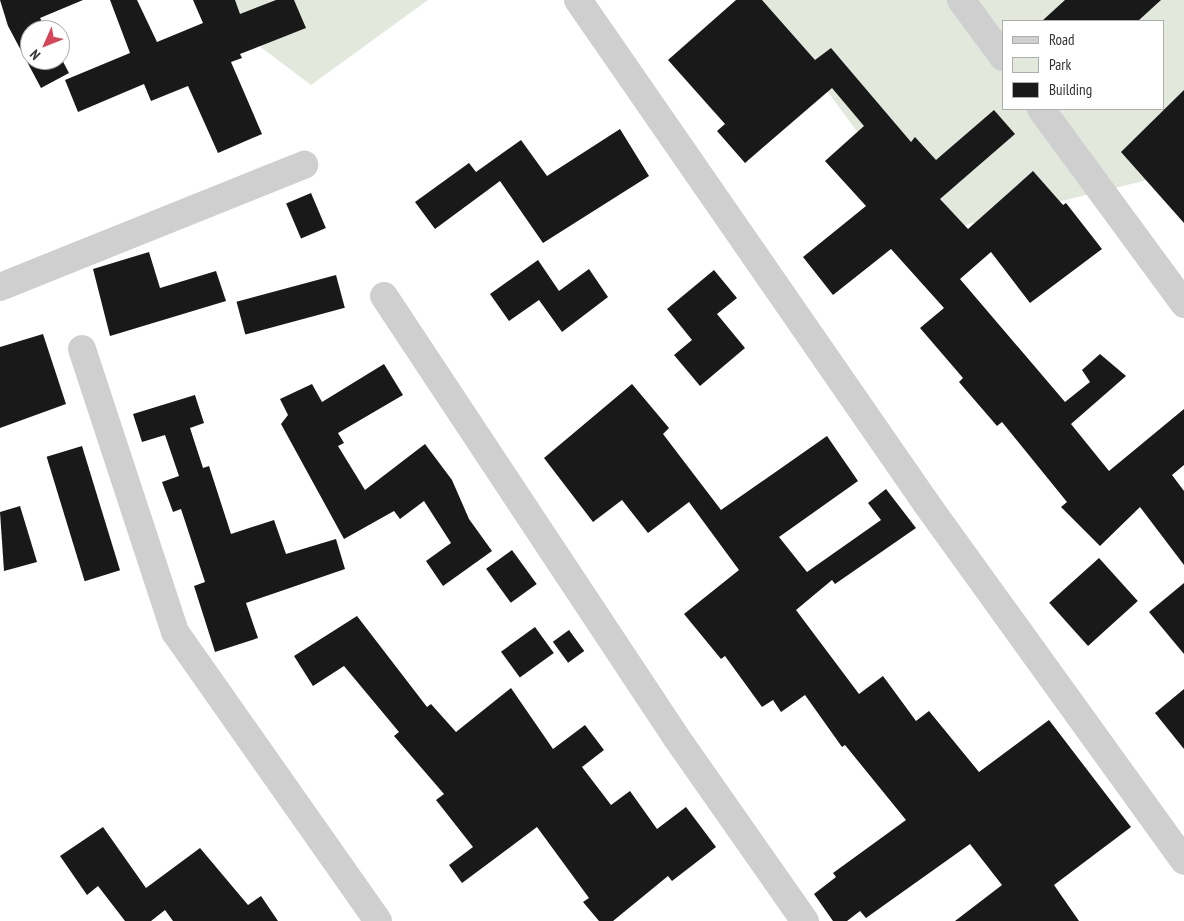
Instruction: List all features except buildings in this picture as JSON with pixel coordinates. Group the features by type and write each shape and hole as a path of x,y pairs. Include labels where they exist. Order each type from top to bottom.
{"street":[{"path":"578,0 926,503 1184,861"},
{"path":"961,0 1002,56"},
{"path":"1042,110 1184,304"},
{"path":"0,287 304,164"},
{"path":"384,296 676,737 805,921"},
{"path":"82,349 175,632 378,921"}],"green space":[{"path":"198,0 428,0 311,85"},
{"path":"760,0 1184,0 1184,171 932,233"}]}
